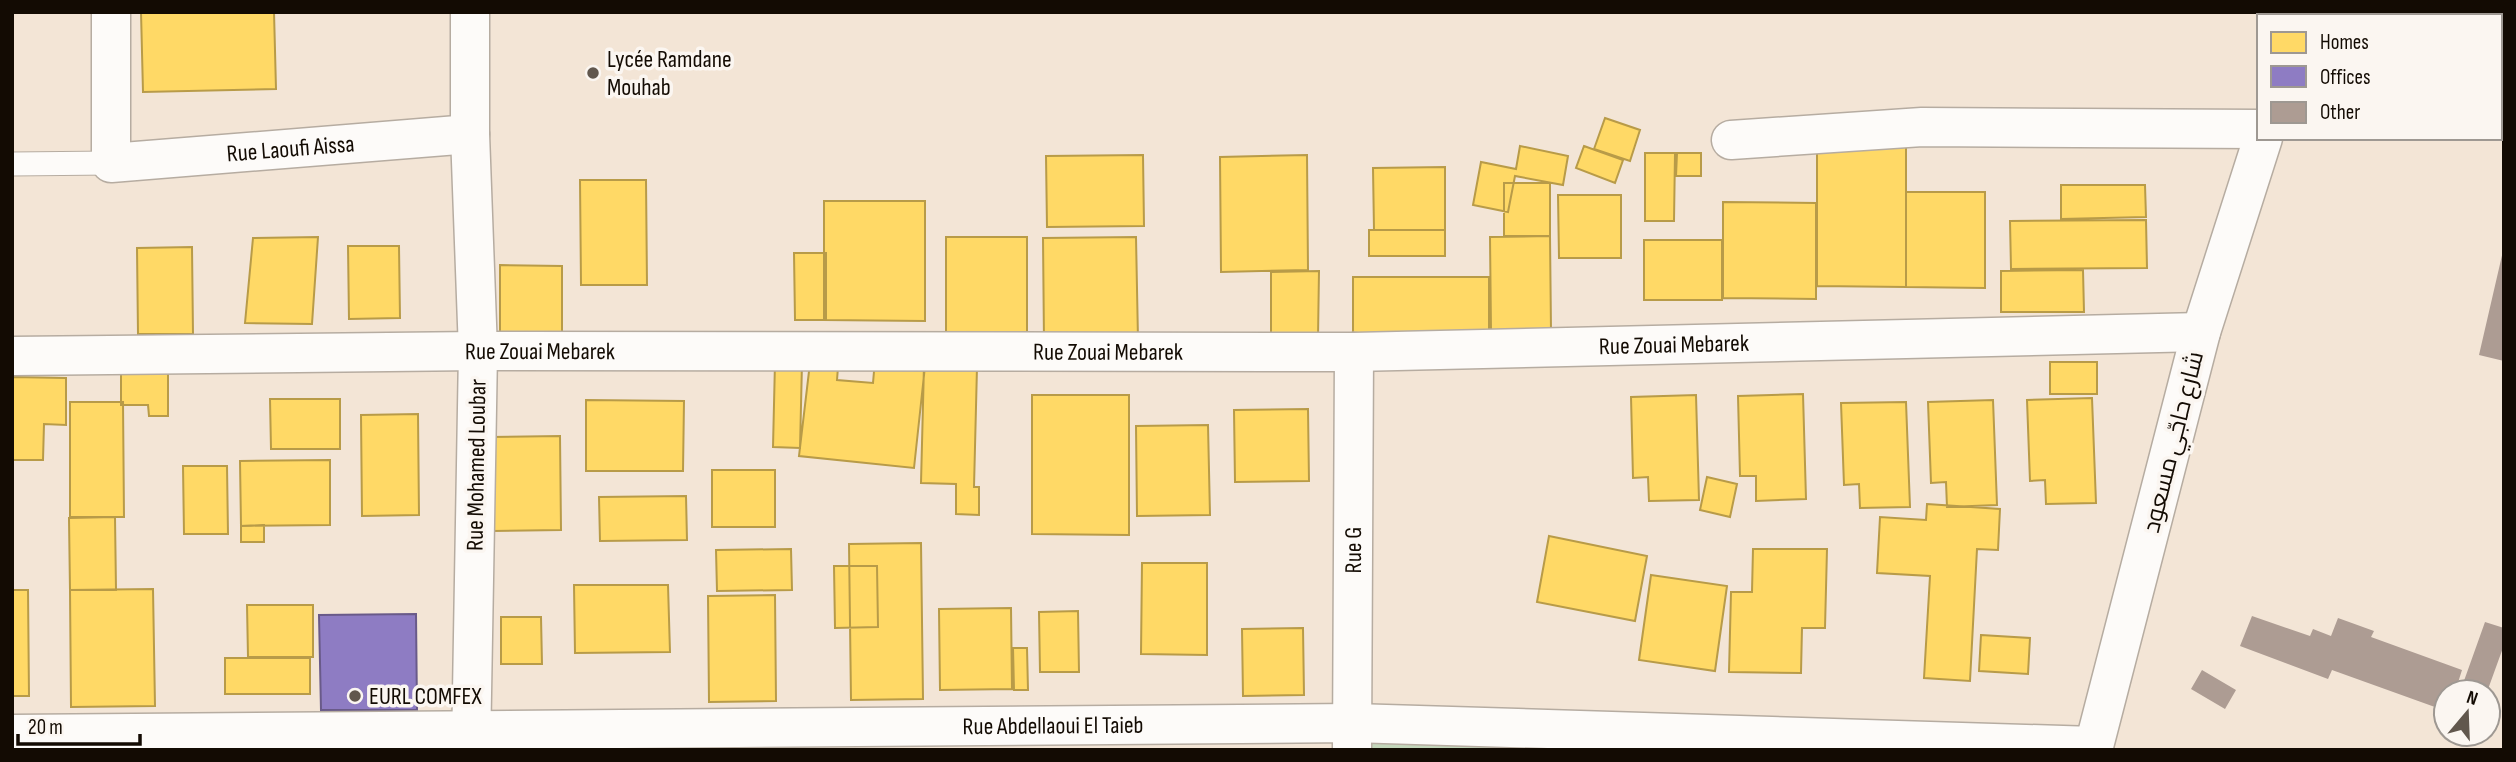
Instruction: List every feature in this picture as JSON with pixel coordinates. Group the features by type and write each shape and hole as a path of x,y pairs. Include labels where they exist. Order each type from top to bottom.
{"street":[{"path":"111,12 111,163"},
{"name":"Rue Mohamed Loubar","path":"470,12 470,134 478,351 471,741"},
{"path":"1731,140 1922,127 2257,129"},
{"name":"Rue Laoufi Aissa","path":"111,163 470,134"},
{"name":"شارع حاجّي مسعود","path":"2094,748 2201,332 2262,140"},
{"name":"Rue Zouai Mebarek","path":"12,356 478,351 1354,352 2201,332"},
{"name":"Rue G","path":"1352,736 1354,352"},
{"name":"Rue Abdellaoui El Taieb","path":"12,734 471,741 1352,736 2094,748"}],"lane":[{"path":"12,164 111,163"}],"green space":[{"path":"1370,730 1549,738 1549,750 1370,750"}],"building: Homes":[{"path":"141,12 274,12 276,89 143,92"},
{"path":"1605,118 1640,130 1630,161 1594,149"},
{"path":"1817,142 1906,142 1906,287 1817,286"},
{"path":"1520,146 1568,156 1563,185 1515,176 1508,212 1473,205 1481,162 1516,169"},
{"path":"1584,146 1623,160 1615,183 1576,168"},
{"path":"1645,153 1675,153 1674,221 1645,221"},
{"path":"1677,153 1701,153 1701,176 1676,176"},
{"path":"1143,155 1144,226 1047,227 1046,156"},
{"path":"1307,155 1308,270 1221,272 1220,157"},
{"path":"1445,167 1445,230 1374,230 1373,168"},
{"path":"580,180 646,180 647,285 581,285"},
{"path":"1504,183 1550,183 1550,236 1504,236"},
{"path":"2061,185 2145,185 2146,217 2061,219"},
{"path":"1906,192 1985,192 1985,288 1906,287"},
{"path":"1558,195 1621,195 1621,258 1559,258"},
{"path":"824,201 925,201 925,321 824,320"},
{"path":"1723,202 1816,203 1816,299 1723,298"},
{"path":"2146,220 2147,268 2011,269 2010,221"},
{"path":"1369,230 1445,230 1445,256 1369,256"},
{"path":"1550,236 1551,331 1491,331 1490,237"},
{"path":"318,237 312,324 245,323 253,238"},
{"path":"946,237 1027,237 1027,333 946,332"},
{"path":"1136,237 1138,340 1044,341 1043,238"},
{"path":"1644,240 1722,240 1722,300 1644,300"},
{"path":"348,246 399,246 400,318 349,319"},
{"path":"192,247 193,334 138,334 137,248"},
{"path":"794,253 826,253 826,320 795,320"},
{"path":"500,265 562,266 562,337 500,337"},
{"path":"2083,270 2084,312 2001,312 2001,271"},
{"path":"1319,271 1318,338 1271,338 1271,272"},
{"path":"1353,277 1489,277 1489,335 1353,334"},
{"path":"168,353 168,416 149,416 148,405 121,405 121,354"},
{"path":"875,360 925,366 914,468 799,456 810,363 838,367 837,380 873,383"},
{"path":"775,362 802,363 800,448 773,447"},
{"path":"2050,362 2097,362 2097,394 2050,394"},
{"path":"924,365 977,367 974,487 979,487 979,515 956,514 956,484 921,483"},
{"path":"12,377 66,378 66,425 44,424 43,460 12,460"},
{"path":"1803,394 1806,499 1756,501 1756,476 1740,476 1738,396"},
{"path":"1032,395 1129,395 1129,535 1032,534"},
{"path":"1696,395 1699,500 1649,501 1648,477 1633,478 1631,397"},
{"path":"2092,398 2096,503 2046,504 2045,480 2030,481 2027,400"},
{"path":"270,399 340,399 340,449 271,449"},
{"path":"586,400 684,401 683,471 586,471"},
{"path":"1993,400 1997,505 1947,507 1946,482 1931,483 1928,402"},
{"path":"70,402 123,402 124,517 70,517"},
{"path":"1906,402 1910,507 1860,508 1859,484 1844,485 1841,403"},
{"path":"1308,409 1309,481 1235,482 1234,410"},
{"path":"418,414 419,515 362,516 361,415"},
{"path":"1208,425 1210,515 1137,516 1136,426"},
{"path":"560,436 561,530 492,531 490,437"},
{"path":"330,460 330,525 241,526 240,461"},
{"path":"183,466 227,466 228,534 184,534"},
{"path":"712,470 775,470 775,527 712,527"},
{"path":"1707,477 1737,484 1730,517 1700,510"},
{"path":"686,496 687,540 600,541 599,497"},
{"path":"1927,504 2000,509 1998,550 1977,549 1970,681 1924,678 1930,576 1877,573 1880,517 1926,520"},
{"path":"115,517 116,590 70,590 69,518"},
{"path":"264,525 264,542 241,542 241,526"},
{"path":"1549,536 1647,556 1635,621 1537,602"},
{"path":"921,543 923,699 851,700 849,544"},
{"path":"791,549 792,590 717,591 716,550"},
{"path":"1753,549 1827,549 1825,628 1802,628 1801,673 1729,672 1731,592 1752,592"},
{"path":"1142,563 1207,563 1207,655 1141,654"},
{"path":"834,566 877,566 878,627 835,628"},
{"path":"1651,575 1727,586 1715,671 1639,660"},
{"path":"574,585 668,585 670,652 575,653"},
{"path":"153,589 155,706 71,707 70,590"},
{"path":"12,590 28,590 29,696 12,696"},
{"path":"775,595 776,701 709,702 708,596"},
{"path":"247,605 313,605 313,657 248,657"},
{"path":"1011,608 1012,689 940,690 939,609"},
{"path":"1078,611 1079,672 1040,672 1039,612"},
{"path":"501,617 541,617 542,664 501,664"},
{"path":"1303,628 1304,695 1243,696 1242,629"},
{"path":"1981,635 2030,638 2028,674 1979,671"},
{"path":"1013,648 1027,648 1028,690 1014,690"},
{"path":"225,658 310,658 310,694 225,694"}],"building: Offices":[{"path":"416,614 417,710 321,710 319,615"}],"building: Other":[{"path":"2504,252 2504,361 2479,355"},
{"path":"2252,616 2310,636 2313,629 2331,636 2338,618 2374,631 2371,637 2462,670 2459,678 2432,678 2432,706 2332,670 2328,679 2240,646"},
{"path":"2485,622 2504,628 2504,645 2492,678 2465,678"},
{"path":"2202,670 2236,690 2225,709 2191,689"}],"place":[{"name":"Lycée Ramdane Mouhab","path":"593,73"},
{"name":"EURL COMFEX","path":"355,696"}]}
